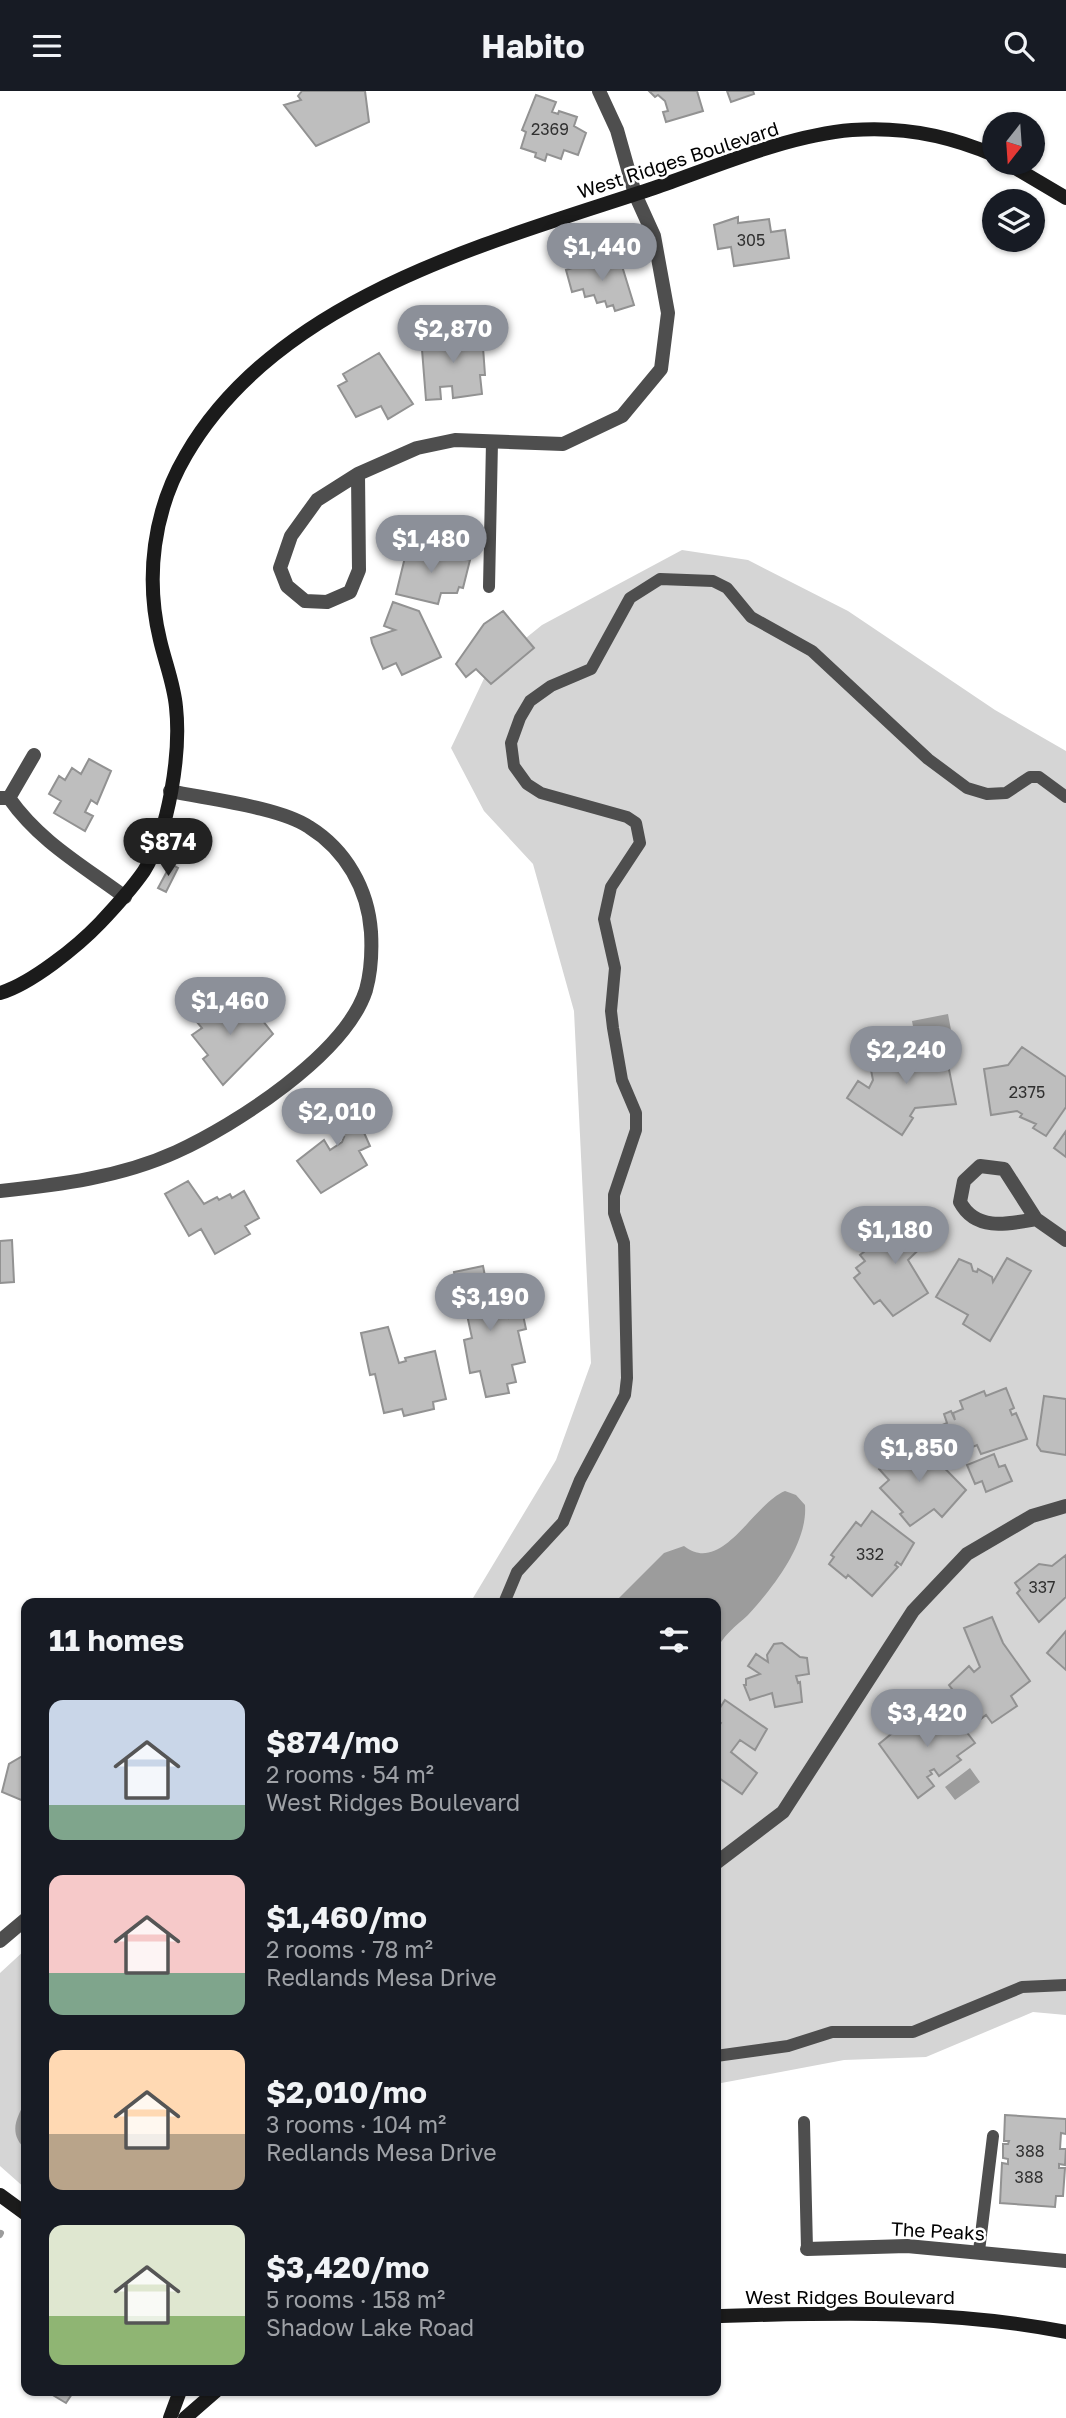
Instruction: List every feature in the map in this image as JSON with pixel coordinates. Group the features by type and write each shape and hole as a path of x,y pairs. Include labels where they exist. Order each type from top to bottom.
{"street":[{"path":"358,474 359,569 349,592 327,602 305,601 286,586 280,568 291,536 317,500 358,474 417,448 455,440 563,444 622,416 661,369 668,313 654,236 635,194 617,130 598,91"},
{"name":"West Ridges Boulevard","path":"0,993 76,947 125,897 146,868 158,840 170,791 176,710 154,610 153,559 172,481 195,440 217,409 264,363 285,347 409,273 467,249 782,146 848,130 881,128 929,133 982,151"},
{"path":"1027,175 1066,198"},
{"path":"34,755 5,798 55,849 125,897"},
{"path":"0,1191 65,1184 119,1171 174,1153 245,1115 305,1071 345,1025 366,991 372,949 369,907 351,865 308,826 267,811 170,791"},
{"path":"1036,1219 995,1224 980,1222 970,1215 960,1202 964,1181 980,1166 1004,1169 1036,1219 1066,1240"},
{"path":"721,1859 783,1812 913,1611 967,1554 1032,1516 1066,1506"},
{"path":"0,1941 21,1923"},
{"path":"0,2195 21,2210"},
{"name":"The Peaks","path":"807,2249 907,2246 1066,2261"},
{"name":"West Ridges Boulevard","path":"721,2316 913,2313 976,2318 1066,2333"},
{"path":"170,2418 178,2396"},
{"path":"186,2418 210,2396"}],"lane":[{"path":"489,587 492,442"},
{"path":"506,1598 517,1572 563,1522 580,1480 625,1395 629,1360 624,1243 614,1213 614,1195 636,1129 636,1112 622,1080 613,1028 611,1011 615,968 604,919 611,887 635,853 640,834 636,823 627,817 562,801 541,793 527,783 514,767 511,743 520,718 530,701 551,686 591,669 630,599 660,579 713,581 733,593 751,617 812,651 928,759 967,788 987,794 1006,793 1030,777 1039,777 1066,797"},
{"path":"721,2055 788,2046 832,2032 913,2032 1022,1987 1066,1985"},
{"path":"804,2122 807,2249"},
{"path":"979,2251 993,2136"}],"shaded area":[{"path":"682,550 748,560 848,611 995,710 1066,751 1066,2015 1033,2012 926,2057 844,2060 721,2083 721,1598 473,1598 556,1460 591,1363 574,1011 533,864 484,811 451,748 489,668 542,625"},
{"path":"948,1014 951,1030 915,1037 912,1021"},
{"path":"785,1491 796,1495 805,1505 801,1534 787,1564 768,1592 721,1643 721,1598 619,1598 664,1553 684,1546 698,1553 711,1552 737,1535 773,1498"},
{"path":"970,1768 980,1782 955,1800 945,1787"},
{"path":"21,1954 21,2185 0,2166 0,1973"},
{"path":"21,2111 21,2145 15,2132"}],"building":[{"path":"302,91 365,91 369,122 316,146 284,105 301,100 298,96"},
{"path":"649,91 697,91 703,111 666,122 663,112 668,111 665,101"},
{"path":"727,91 753,91 754,94 731,102"},
{"path":"536,95 556,102 552,112 558,114 559,111 577,117 574,126 586,133 578,155 564,150 561,159 547,154 545,161 535,157 536,153 521,148 526,132 522,130"},
{"path":"738,217 738,223 769,219 771,232 785,230 789,258 734,266 731,247 718,249 714,225"},
{"path":"601,259 602,262 615,259 618,267 622,266 634,305 615,311 613,305 607,307 605,301 597,303 594,295 585,297 583,289 572,292 566,270"},
{"path":"482,333 485,375 480,375 482,394 453,398 452,386 440,387 441,399 426,400 421,337"},
{"path":"379,353 413,404 388,419 381,406 356,417 338,386 347,381 343,374"},
{"path":"408,545 470,560 463,588 459,587 457,593 441,593 438,604 396,594"},
{"path":"393,602 419,611 441,657 402,675 396,663 383,669 371,638 395,630 384,626"},
{"path":"503,611 534,648 491,684 476,669 466,677 456,664 484,624"},
{"path":"89,759 111,771 97,804 91,800 85,812 93,816 85,831 54,813 61,801 49,794 59,776 65,780 72,768 81,774"},
{"path":"171,864 178,868 166,892 158,888"},
{"path":"234,991 244,1003 236,1009 246,1021 256,1012 273,1034 223,1085 203,1059 208,1055 192,1035 202,1028 196,1021"},
{"path":"944,1045 956,1104 915,1108 910,1116 913,1118 902,1135 847,1098 858,1081 869,1088 873,1080 869,1060"},
{"path":"1022,1047 1066,1077 1066,1107 1046,1136 1033,1128 1036,1124 1020,1117 1022,1114 1017,1111 991,1115 984,1069 1008,1065"},
{"path":"349,1099 370,1146 359,1151 367,1165 321,1193 297,1161 324,1140 330,1150 342,1142 344,1137 333,1135 319,1108 334,1100 337,1106"},
{"path":"1066,1131 1066,1157 1054,1148"},
{"path":"188,1181 204,1204 230,1194 232,1198 244,1191 259,1218 245,1226 250,1234 215,1254 201,1229 189,1236 165,1194"},
{"path":"915,1212 933,1236 908,1260 928,1293 893,1316 880,1300 874,1304 854,1278 860,1273 856,1268 865,1261 860,1255"},
{"path":"12,1240 14,1282 0,1283 0,1241"},
{"path":"1007,1258 1031,1271 990,1341 963,1324 968,1315 936,1297 959,1259 971,1264 973,1271 977,1272 978,1269 992,1277 993,1282"},
{"path":"483,1266 490,1301 505,1297 509,1318 523,1315 526,1329 518,1331 525,1362 512,1365 516,1382 507,1384 509,1393 486,1397 480,1371 470,1373 464,1340 472,1338 466,1310 462,1311 454,1272"},
{"path":"388,1327 399,1363 406,1361 405,1358 435,1351 446,1399 433,1402 434,1409 404,1416 402,1409 384,1413 375,1374 370,1375 361,1333"},
{"path":"1006,1388 1014,1408 1010,1410 1012,1415 1016,1413 1027,1439 981,1454 977,1445 954,1455 940,1426 947,1423 944,1414 951,1411 955,1420 953,1413 963,1409 960,1401 984,1391 986,1396"},
{"path":"1044,1396 1066,1399 1066,1455 1041,1451 1037,1445"},
{"path":"917,1440 966,1490 942,1517 934,1509 910,1526 900,1514 903,1512 880,1488 889,1480 879,1469 903,1447 906,1450"},
{"path":"994,1454 999,1467 1005,1465 1012,1481 986,1492 982,1481 975,1484 967,1465"},
{"path":"872,1511 914,1543 901,1565 897,1562 895,1565 898,1567 872,1596 848,1575 846,1578 829,1564 834,1557 831,1555 856,1522 861,1526"},
{"path":"1066,1555 1066,1597 1039,1622 1017,1593 1020,1590 1015,1583 1039,1564 1052,1566"},
{"path":"992,1617 1003,1643 1030,1681 1011,1696 1017,1706 992,1723 986,1715 973,1725 952,1696 955,1693 949,1685 969,1666 974,1672 980,1667 964,1628"},
{"path":"1066,1631 1066,1670 1047,1653"},
{"path":"782,1643 800,1657 807,1658 809,1674 796,1676 798,1683 800,1682 802,1702 775,1707 772,1693 750,1700 744,1685 746,1679 760,1674 748,1666 756,1654 768,1662 767,1655 774,1644"},
{"path":"725,1700 767,1729 755,1750 740,1740 731,1752 757,1773 742,1794 721,1779 721,1706"},
{"path":"946,1705 975,1743 957,1756 961,1760 939,1776 934,1769 930,1771 932,1774 927,1777 934,1786 918,1798 879,1744 906,1722 913,1732 918,1728 913,1722 923,1715 928,1722"},
{"path":"21,1757 21,1800 2,1792 9,1764"},
{"path":"1005,2115 1066,2119 1066,2134 1061,2133 1060,2149 1066,2149 1065,2165 1059,2164 1059,2168 1065,2168 1063,2196 1056,2196 1055,2207 1000,2203 1002,2163 1008,2164 1008,2159 1003,2158 1003,2144 1008,2144 1009,2141 1004,2141"},
{"path":"54,2396 71,2396 66,2403"}]}
